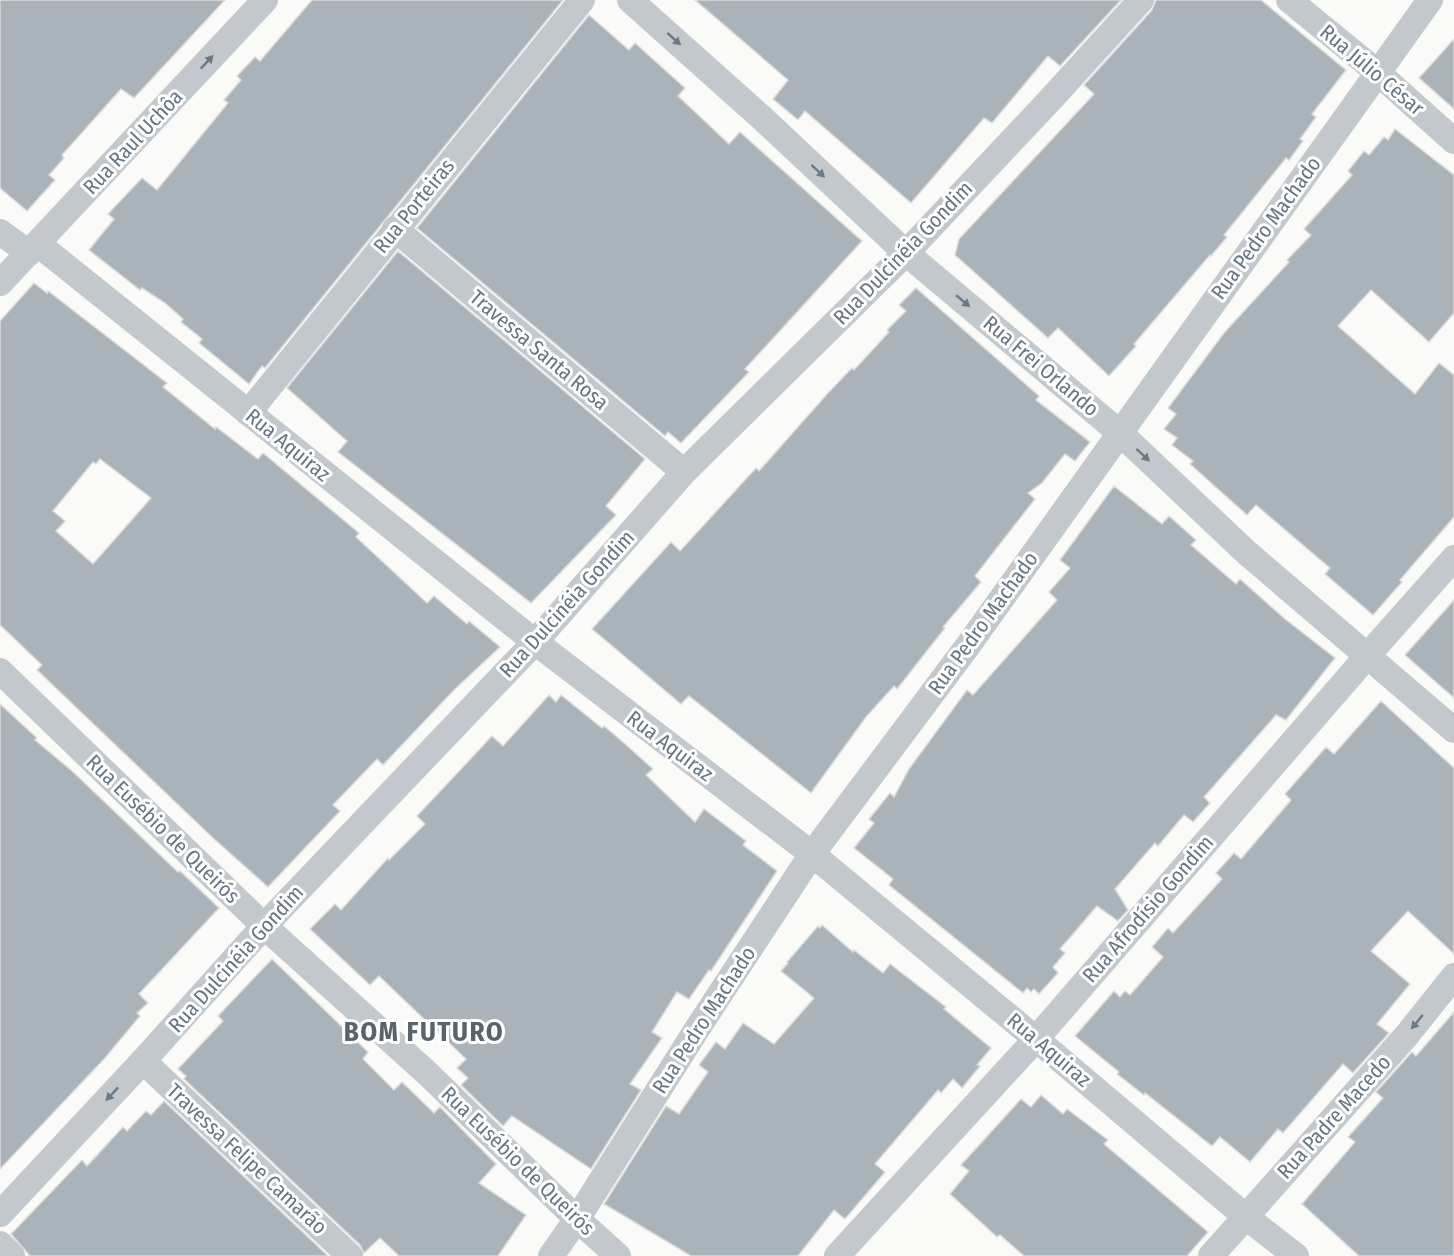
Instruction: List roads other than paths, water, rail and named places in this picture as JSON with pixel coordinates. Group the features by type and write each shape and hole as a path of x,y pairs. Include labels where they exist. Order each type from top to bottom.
{"street":[{"name":"Rua Raul Uchôa","path":"0,283 265,0"},
{"name":"Rua Porteiras","path":"248,413 582,0"},
{"name":"Rua Frei Orlando","path":"630,0 762,118 906,253 1120,433 1246,552 1454,730"},
{"name":"Rua Dulcinéia Gondim","path":"0,1214 143,1061 264,926 535,642 684,472 906,253 1141,0"},
{"name":"Rua Júlio César","path":"1289,0 1377,72 1454,141"},
{"name":"Rua Pedro Machado","path":"551,1256 577,1220 699,1026 812,854 967,647 1377,72 1431,0"},
{"name":"Travessa Santa Rosa","path":"395,229 684,472"},
{"name":"Rua Aquiraz","path":"0,232 34,248 248,413 535,642 812,854 1296,1256"},
{"name":"Rua Afrodísio Gondim","path":"837,1256 1036,1039 1454,558"},
{"name":"Rua Eusébio de Queirós","path":"0,671 264,926 428,1073 577,1220 618,1256"},
{"name":"Rua Padre Macedo","path":"1210,1256 1407,1035 1454,976"},
{"name":"Travessa Felipe Camarão","path":"143,1061 350,1256"},
{"path":"0,1244 12,1256"}],"district":[{"name":"BOM FUTURO","path":"424,1032"}]}
